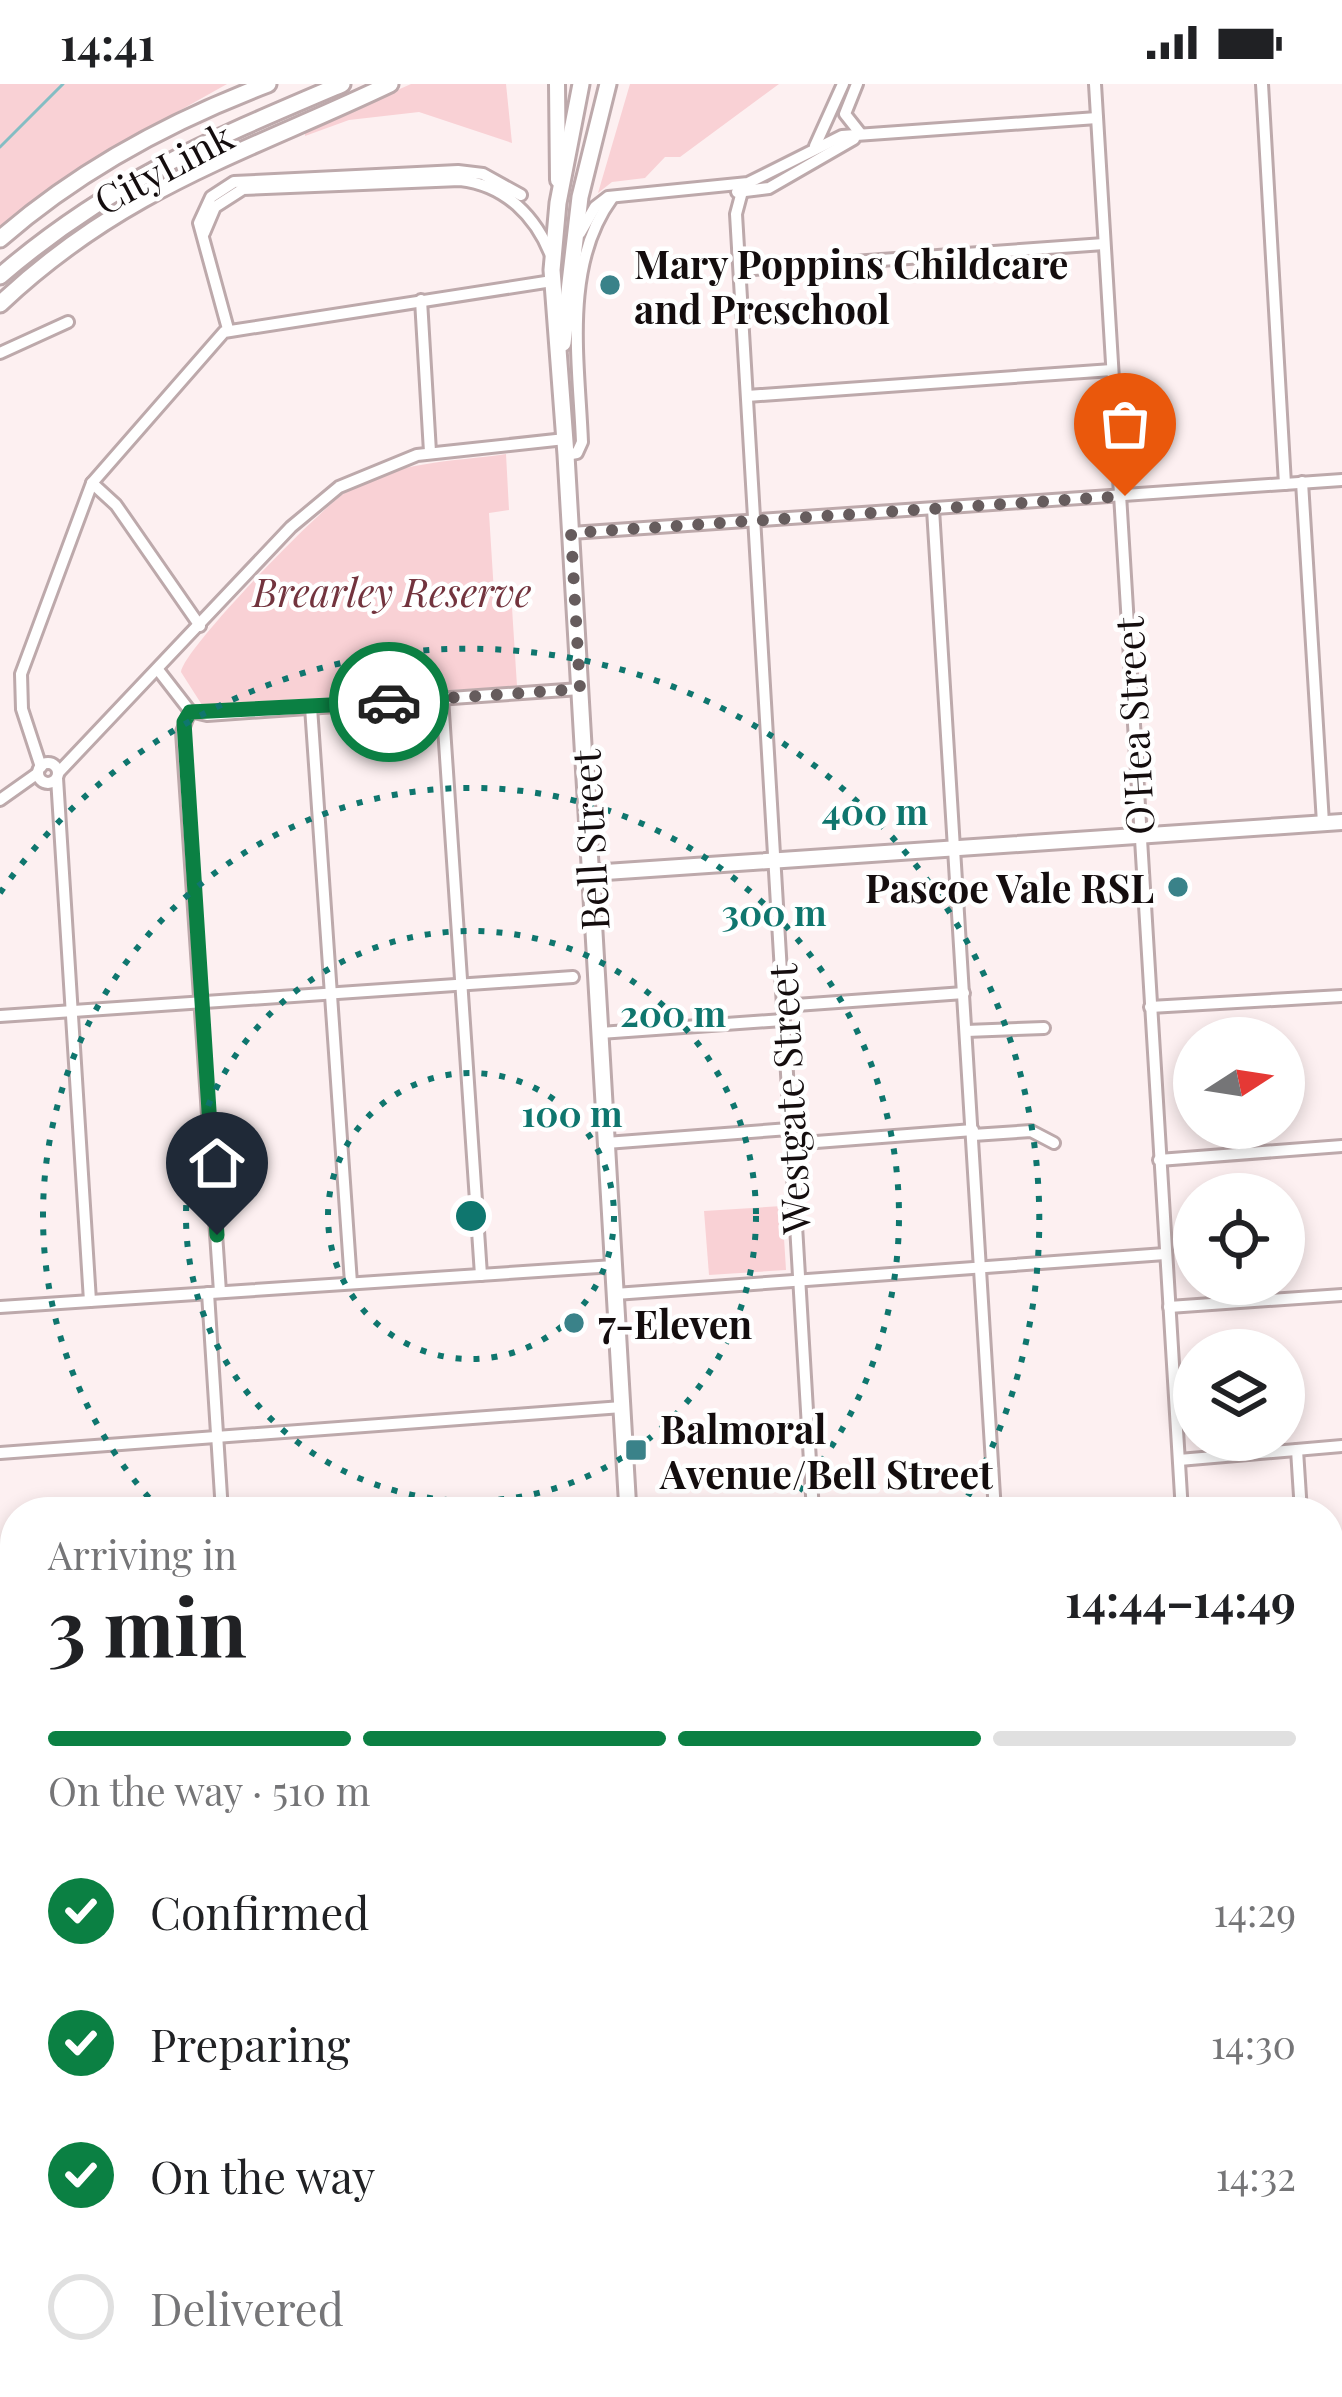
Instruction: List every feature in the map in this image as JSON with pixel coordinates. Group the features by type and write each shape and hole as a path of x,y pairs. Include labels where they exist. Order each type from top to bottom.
{"highway":[{"name":"CityLink","path":"0,239 107,161 185,118 268,84"},
{"name":"CityLink","path":"0,276 90,205 151,168 342,84"},
{"path":"0,304 89,231 168,182 390,84"},
{"path":"561,262 558,203 581,84"},
{"path":"561,262 608,84"},
{"name":"Bell Street","path":"561,262 552,281 566,447 627,1497"},
{"name":"Bell Street","path":"560,364 561,262"}],"main road":[{"path":"557,84 558,203"},
{"path":"592,873 1342,822"}],"street":[{"path":"814,148 843,84"},
{"path":"857,84 846,119 855,131 869,135"},
{"name":"O'Hea Street","path":"1095,84 1173,1377"},
{"path":"1262,84 1285,484"},
{"path":"742,188 835,138 1097,118"},
{"path":"205,255 211,214 243,189 460,180 492,188 518,205 561,262 591,212 619,195 769,188 869,135"},
{"path":"228,329 205,255 202,211 217,191 242,179 458,171 483,174 521,195"},
{"name":"Westgate Street","path":"742,188 736,214 812,1497"},
{"name":"Bell Street","path":"566,447 577,453 582,442 578,326 583,268 599,218 619,195"},
{"path":"741,270 1104,244"},
{"path":"90,1301 56,805 22,709 23,663 92,484 228,329 552,281"},
{"path":"421,300 430,452"},
{"path":"0,352 68,322"},
{"path":"747,396 1112,370"},
{"path":"0,800 71,757 319,501 374,469 430,452 566,447"},
{"path":"571,533 1342,480"},
{"path":"1302,482 1323,823"},
{"path":"92,484 116,505 200,626"},
{"path":"933,509 994,1497"},
{"path":"159,671 190,712"},
{"path":"190,712 580,689"},
{"path":"442,698 482,1275"},
{"path":"311,707 351,1283"},
{"path":"190,712 182,732 201,1002 221,1497"},
{"path":"0,1016 572,977"},
{"path":"600,1034 964,993"},
{"path":"1150,1007 1342,996"},
{"path":"967,1031 1044,1028"},
{"path":"606,1143 789,1129"},
{"path":"790,1144 1031,1131 1054,1143"},
{"path":"1159,1160 1342,1147"},
{"path":"615,1294 1166,1254"},
{"path":"0,1307 614,1267"},
{"path":"1168,1307 1342,1294"},
{"path":"0,1453 622,1407"},
{"path":"1305,1449 1342,1447"},
{"name":"O'Hea Street","path":"1179,1461 1181,1497"},
{"path":"1298,1461 1300,1497"},
{"path":"103,2397 112,2397"}],"green space":[{"path":"0,84 227,84 74,170 0,228"},
{"path":"411,84 506,84 512,143 419,112 349,120 305,136 305,131"},
{"path":"630,84 779,84 680,157 665,157 645,178 612,182 598,193"},
{"name":"Brearley Reserve","path":"506,454 509,510 489,513 494,593 511,592 517,686 202,705 181,672 188,658 254,580 331,504 383,474"},
{"path":"782,1206 786,1270 709,1275 704,1211"}],"waterway":[{"path":"0,147 63,84"}],"way so far":[{"path":"389,702 580,689 571,533 1125,496"}],"place":[{"name":"Mary Poppins Childcare and Preschool","path":"610,285"},
{"name":"Pascoe Vale RSL","path":"1178,887"},
{"name":"7-Eleven","path":"574,1323"},
{"name":"Balmoral Avenue/Bell Street","path":"636,1450"}],"route":[{"path":"217,1235 184,722 190,712 206,715 389,702"}]}
